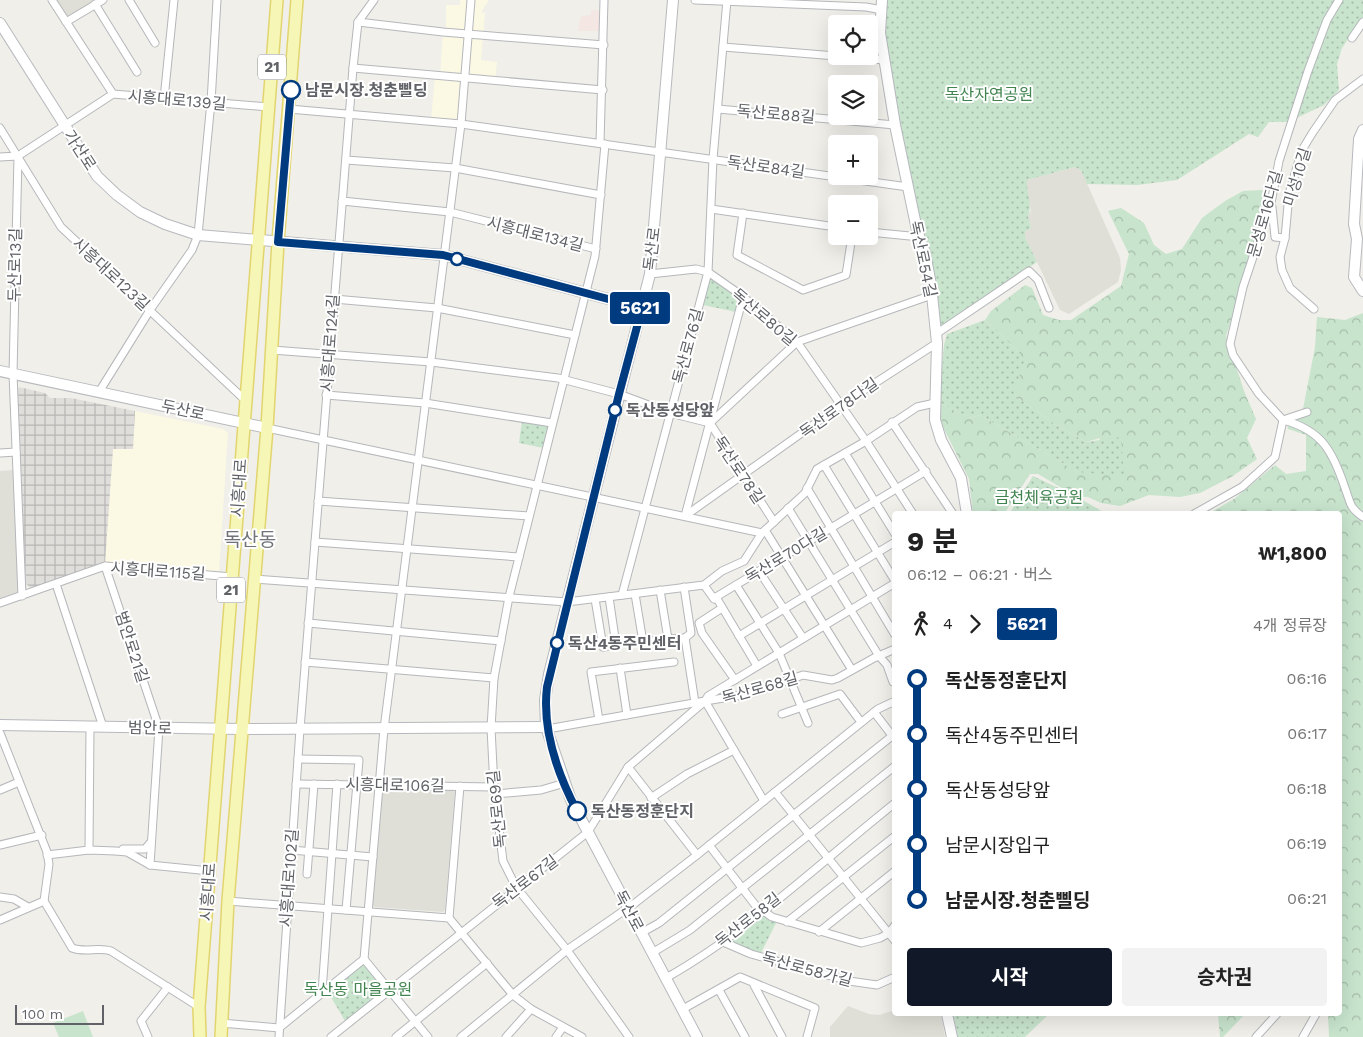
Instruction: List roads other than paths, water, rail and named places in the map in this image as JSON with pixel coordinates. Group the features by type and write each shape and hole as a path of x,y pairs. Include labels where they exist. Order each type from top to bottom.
{"main road":[{"name":"시흥대로","path":"200,1037 199,1007 277,0"},
{"name":"시흥대로","path":"221,1037 228,901 272,350 278,242 290,109 297,0"},
{"name":"독산로","path":"673,0 650,274 549,674 545,700 546,727 565,784 588,832 697,1037"},
{"name":"독산로54길","path":"882,5 880,33 895,125 925,253 932,295 936,338 935,403 937,430 961,478 966,511"},
{"name":"가산로","path":"0,23 97,176 117,195 150,218 178,230 198,235 444,256 642,308"},
{"path":"1363,130 1359,139 1354,224 1357,239 1354,277 1363,291"},
{"name":"두산로","path":"0,371 266,428"},
{"name":"범안로","path":"0,725 220,729 546,727"},
{"path":"947,1016 952,1037"}],"street":[{"path":"52,0 113,94"},
{"path":"66,22 102,0"},
{"path":"129,0 155,43"},
{"path":"164,99 174,0"},
{"path":"99,392 150,310 192,250 198,235 211,102 217,0"},
{"path":"338,247 358,22 374,0"},
{"path":"428,1037 364,959 384,729 456,168 471,0"},
{"name":"시흥대로134길","path":"342,200 450,212 596,249 603,143 604,0"},
{"path":"695,0 866,7 882,5"},
{"path":"856,0 866,7"},
{"name":"문성로16다길","path":"1339,0 1327,20 1308,71 1279,161 1271,203 1243,288 1230,344 1233,355 1260,394 1283,420 1311,430 1331,452 1351,508 1363,517"},
{"path":"713,159 727,1"},
{"path":"95,4 137,72"},
{"path":"358,22 468,34 604,45"},
{"path":"1352,38 1363,22"},
{"path":"723,47 828,55"},
{"path":"878,59 884,60"},
{"path":"353,68 603,90"},
{"name":"미성10길","path":"1314,309 1298,296 1285,280 1280,257 1285,238 1286,207 1302,150 1336,100 1363,78"},
{"name":"시흥대로139길","path":"18,156 113,94 269,107"},
{"name":"독산로84길","path":"290,109 461,124 908,187"},
{"name":"독산로88길","path":"718,109 895,125"},
{"name":"시흥대로123길","path":"0,128 61,227 246,400"},
{"path":"0,158 18,156"},
{"name":"두산로13길","path":"18,156 13,374 22,596"},
{"name":"독산로84길","path":"711,209 713,159"},
{"path":"346,160 456,168 600,195"},
{"name":"미성10길","path":"1271,203 1275,237 1285,238"},
{"path":"650,274 696,269 708,272 711,209 828,226"},
{"path":"742,213 737,255 803,290 846,275 851,245"},
{"path":"878,233 920,237"},
{"name":"시흥대로124길","path":"305,662 338,247"},
{"path":"490,728 494,678 508,596 596,249"},
{"name":"독산로78다길","path":"685,516 1029,271 1038,280 1049,308"},
{"name":"독산로80길","path":"708,272 743,297 797,342 866,441 911,511"},
{"name":"독산로76길","path":"622,595 708,272"},
{"path":"710,423 797,342 932,295"},
{"path":"685,516 743,297"},
{"path":"334,299 437,308 575,335"},
{"name":"독산로78길","path":"272,350 431,362 564,380 619,394 670,413 710,423 774,522"},
{"path":"326,396 425,403 552,424"},
{"path":"254,579 508,596 567,602 704,585 722,571 744,561 764,531 805,493 813,474 824,465 866,441 917,407 935,403"},
{"path":"1201,511 1242,487 1274,457 1283,420 1307,412"},
{"path":"892,422 952,511"},
{"path":"266,428 645,508 764,531 783,557 852,670"},
{"path":"0,453 16,452"},
{"path":"846,453 892,529"},
{"path":"824,465 892,577"},
{"name":"독산로70다길","path":"716,597 926,471"},
{"path":"807,488 892,630"},
{"path":"318,501 528,516"},
{"path":"788,508 879,656 887,665 892,679"},
{"path":"315,542 518,557"},
{"path":"740,636 892,544"},
{"name":"시흥대로115길","path":"0,603 105,566 232,577"},
{"name":"범안로21길","path":"105,566 159,728"},
{"path":"759,571 803,638"},
{"path":"56,584 103,727"},
{"path":"546,727 599,720 704,701 708,696 892,584"},
{"path":"704,585 710,596 714,599 716,597 758,666"},
{"path":"736,586 779,653 791,678 808,723"},
{"path":"635,594 643,642 685,638 691,633 684,587"},
{"path":"660,590 668,639"},
{"path":"595,599 603,647 616,645 609,597"},
{"path":"722,608 699,623 702,633 735,680"},
{"path":"308,623 501,641"},
{"path":"685,638 695,703"},
{"name":"독산로68길","path":"588,832 628,767 704,701 750,694 803,675 832,680 892,650"},
{"path":"300,729 305,662 494,678"},
{"path":"599,720 591,672 674,662"},
{"path":"620,668 627,715"},
{"path":"782,714 840,694 861,722"},
{"path":"704,701 764,801"},
{"path":"461,1037 567,950 628,908 697,855 861,722 874,712 892,703"},
{"path":"874,712 892,734"},
{"path":"89,850 90,727"},
{"path":"150,865 159,728"},
{"name":"독산로69길","path":"490,728 494,790 503,862 516,887 567,950 629,1037"},
{"name":"시흥대로102길","path":"279,1037 278,1028 300,729"},
{"path":"0,733 42,835 49,864 44,901 72,948 78,950 100,948 111,951 199,1007"},
{"path":"641,932 659,923 726,867 892,739"},
{"path":"651,798 679,779 734,750"},
{"path":"298,759 359,760 346,910"},
{"path":"628,767 697,855"},
{"path":"652,953 690,930 892,768"},
{"path":"0,790 19,782"},
{"name":"시흥대로106길","path":"296,784 460,786 494,790"},
{"path":"307,874 314,784"},
{"path":"322,992 337,784"},
{"path":"494,790 541,790 565,784"},
{"path":"449,918 460,786"},
{"path":"775,792 892,937"},
{"name":"독산로58길","path":"666,978 700,958 762,911 892,804"},
{"name":"독산로67길","path":"330,1037 516,887 562,854 588,832"},
{"path":"0,845 42,835"},
{"path":"787,922 892,838"},
{"path":"115,851 145,849 152,842"},
{"path":"709,845 762,911 787,922 861,943 870,942 889,933 892,929"},
{"path":"47,855 89,850 128,852 150,865 210,871"},
{"path":"291,850 373,857"},
{"path":"819,932 892,873"},
{"path":"0,897 14,899 28,907"},
{"path":"0,920 44,901"},
{"path":"228,901 449,918 513,994 531,1009 582,1037"},
{"name":"독산로58가길","path":"720,942 759,957 849,982 877,985 892,978"},
{"path":"221,1023 278,1028 364,959"},
{"path":"396,1037 487,963"},
{"path":"683,1009 740,978 815,1008 807,1037"},
{"path":"754,985 782,1037"},
{"path":"148,1037 141,1021 168,987"},
{"path":"719,990 745,1037"},
{"path":"507,1037 531,1009"},
{"path":"1256,1037 1275,1016"},
{"path":"1303,1037 1315,1016"},
{"path":"556,1037 563,1027"}],"place":[{"name":"남문시장.청춘삘딩","path":"291,90"},
{"name":"독산동성당앞","path":"615,410"},
{"name":"독산4동주민센터","path":"557,643"},
{"name":"독산동정훈단지","path":"577,811"}],"district":[{"name":"독산동","path":"250,539"}],"park label":[{"name":"독산자연공원","path":"989,94"},
{"name":"금천체육공원","path":"1039,497"},
{"name":"독산동 마을공원","path":"358,989"}]}
